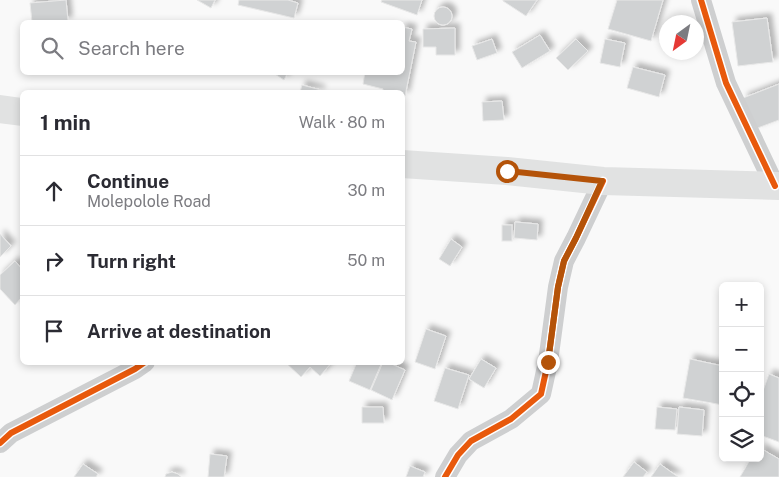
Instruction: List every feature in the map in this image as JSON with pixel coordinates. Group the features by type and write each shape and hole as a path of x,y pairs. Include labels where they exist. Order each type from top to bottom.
{"main road":[{"path":"0,109 20,112"},
{"path":"405,164 507,171 602,181 777,186"}],"street":[{"path":"701,0 726,84 777,186"},
{"path":"446,477 458,455 471,441 511,420 541,394 564,261 602,181"},
{"path":"4,435 141,365"}],"building":[{"path":"66,0 68,20 32,20 30,3"},
{"path":"197,0 215,0 211,8"},
{"path":"239,0 288,0 298,3 294,18 238,5"},
{"path":"382,0 422,0 417,15 381,2"},
{"path":"503,0 537,0 526,16"},
{"path":"617,0 663,0 651,41 608,29"},
{"path":"443,7 449,10 452,16 449,22 443,25 437,22 434,16 437,10"},
{"path":"767,18 773,62 738,66 732,22"},
{"path":"405,28 412,29 409,41 416,42 405,96 405,90 383,90 363,84 364,75 405,75"},
{"path":"455,28 455,55 436,55 436,47 423,47 423,29"},
{"path":"540,35 550,51 522,68 512,52"},
{"path":"492,39 497,53 477,60 472,46"},
{"path":"576,39 588,51 568,70 556,58"},
{"path":"605,39 625,43 620,67 600,63"},
{"path":"633,67 665,75 659,97 627,88"},
{"path":"276,75 286,75 284,80"},
{"path":"779,84 779,120 755,129 743,98"},
{"path":"302,85 321,90 301,90"},
{"path":"502,101 504,120 483,121 482,102"},
{"path":"515,222 538,224 537,240 514,238"},
{"path":"502,225 512,225 512,241 502,241"},
{"path":"0,234 11,246 0,257"},
{"path":"451,239 462,247 450,266 439,259"},
{"path":"15,261 20,267 20,299 15,305 0,289 0,275"},
{"path":"426,329 446,336 435,369 415,362"},
{"path":"481,359 496,368 484,388 469,379"},
{"path":"690,359 719,365 719,404 683,398"},
{"path":"288,365 329,365 320,376 310,367 301,377"},
{"path":"356,365 381,365 370,390 349,381"},
{"path":"382,365 394,365 405,370 392,400 371,390"},
{"path":"445,368 469,375 458,409 434,401"},
{"path":"769,374 779,378 779,442 764,436 764,388"},
{"path":"362,407 383,407 384,423 362,423"},
{"path":"657,407 677,409 675,430 655,429"},
{"path":"679,407 704,410 702,436 677,434"},
{"path":"764,450 779,459 779,477 740,477 749,462 764,462"},
{"path":"210,454 227,456 224,477 208,477"},
{"path":"634,462 647,472 643,477 623,477"},
{"path":"83,464 98,474 96,477 74,477"},
{"path":"660,464 678,477 651,477"},
{"path":"410,466 425,472 423,477 406,477"},
{"path":"172,472 181,477 165,477 166,474"}],"cycle path":[{"path":"701,0 726,83 775,186"},
{"path":"445,477 458,455 471,441 511,419 541,394 564,261 603,181"},
{"path":"0,443 11,433 141,365"}],"route":[{"path":"507,171 602,181 564,261 558,287 548,362"}]}
